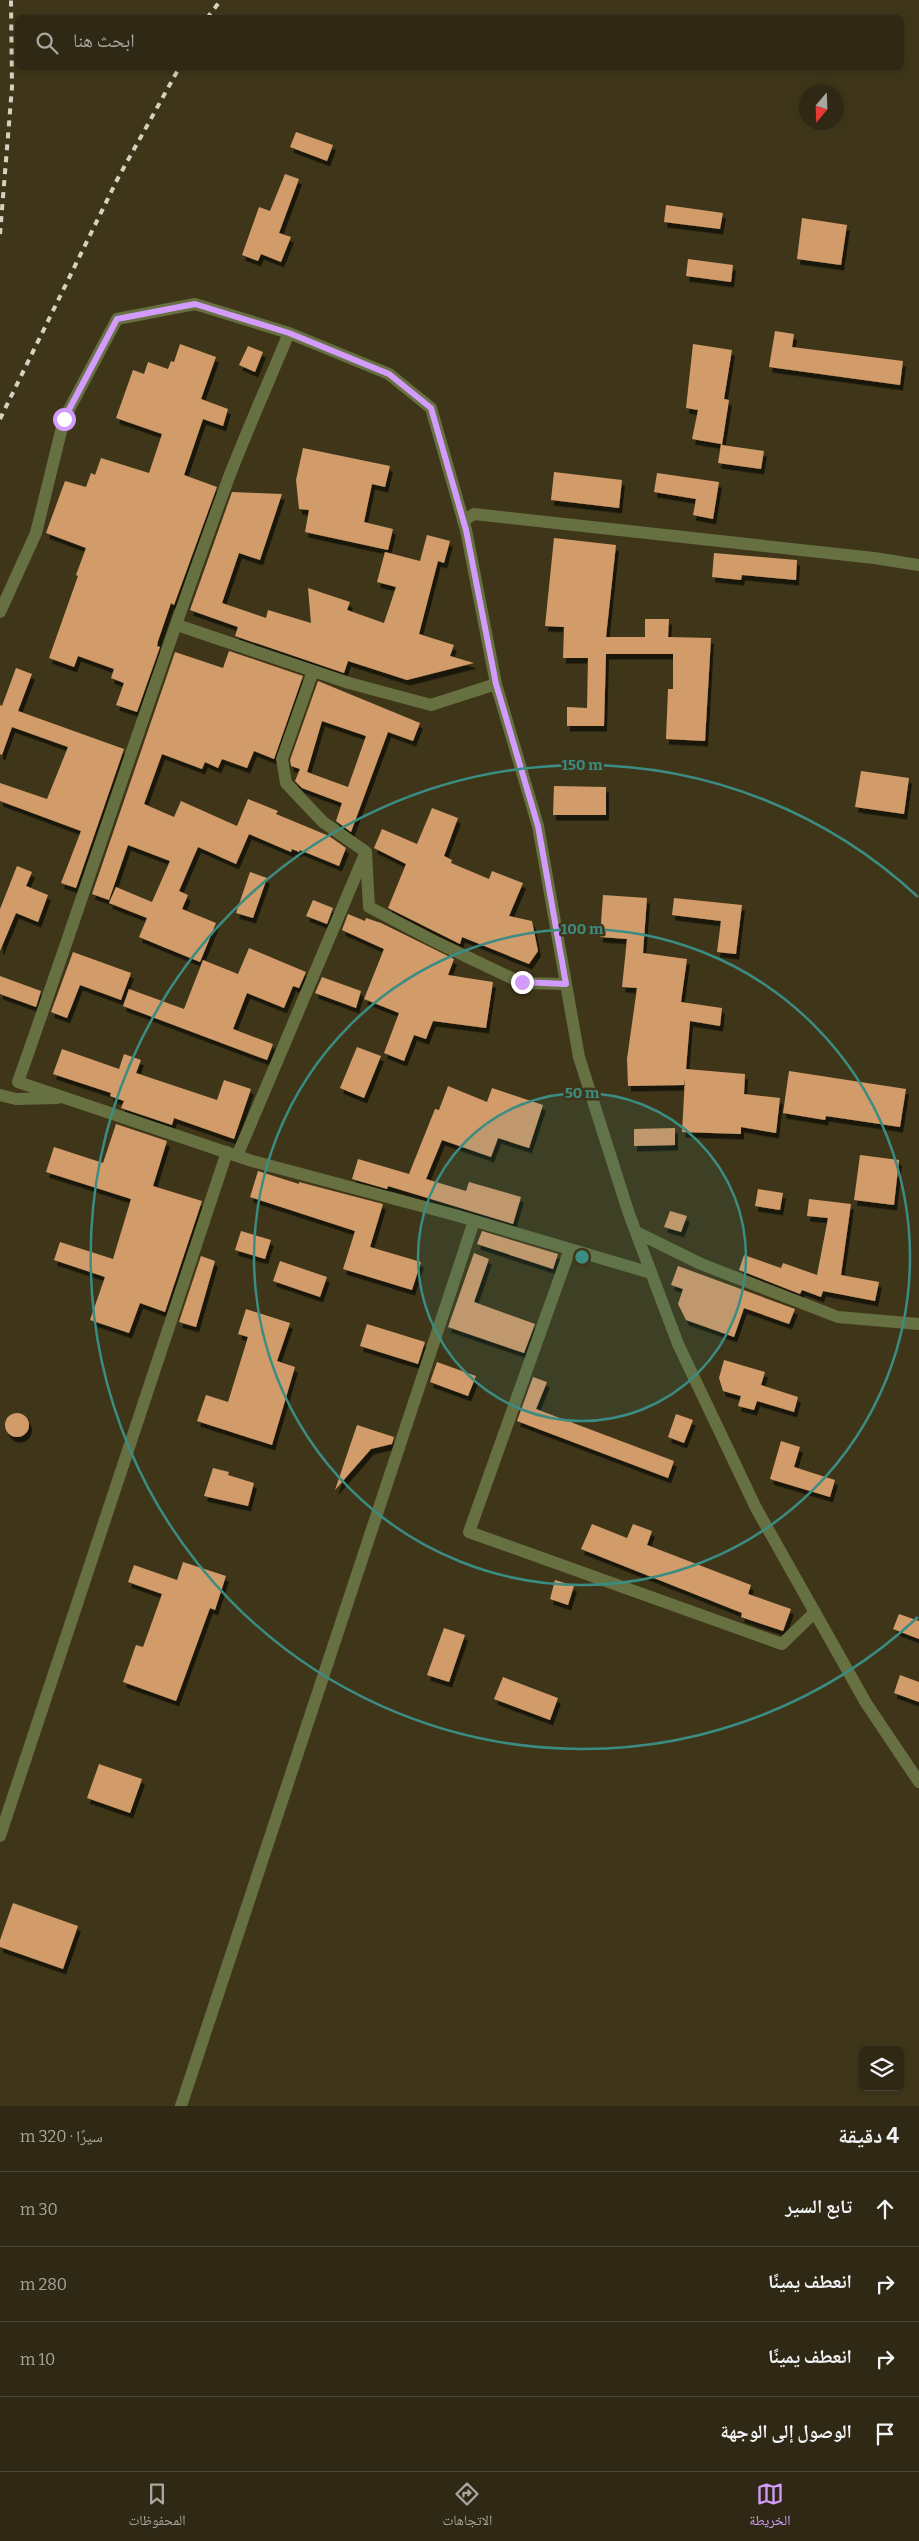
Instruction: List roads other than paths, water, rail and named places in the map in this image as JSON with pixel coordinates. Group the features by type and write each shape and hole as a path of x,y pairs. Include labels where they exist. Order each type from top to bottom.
{"street":[{"path":"0,612 36,533 64,419 117,319 195,304 289,333 389,374 431,408 463,521 496,684 538,826 579,1056 636,1232 678,1344 756,1508 866,1703 919,1782"},
{"path":"289,333 230,476 18,1082 232,1154 651,1272"},
{"path":"463,521 474,514 864,557 919,565"},
{"path":"177,625 313,671 431,705 496,684"},
{"path":"313,671 282,759 286,784 322,822 366,852"},
{"path":"366,852 369,907 438,943 522,982 566,984"},
{"path":"0,1836 232,1154 366,852"},
{"path":"0,1095 16,1099 64,1098"},
{"path":"181,2106 474,1221"},
{"path":"636,1232 701,1264 838,1317 919,1324"},
{"path":"570,1249 469,1532 782,1644 815,1612"}],"railway":[{"path":"0,234 12,87 11,0"},
{"path":"209,15 221,0"},
{"path":"0,419 117,180 178,70"}]}
